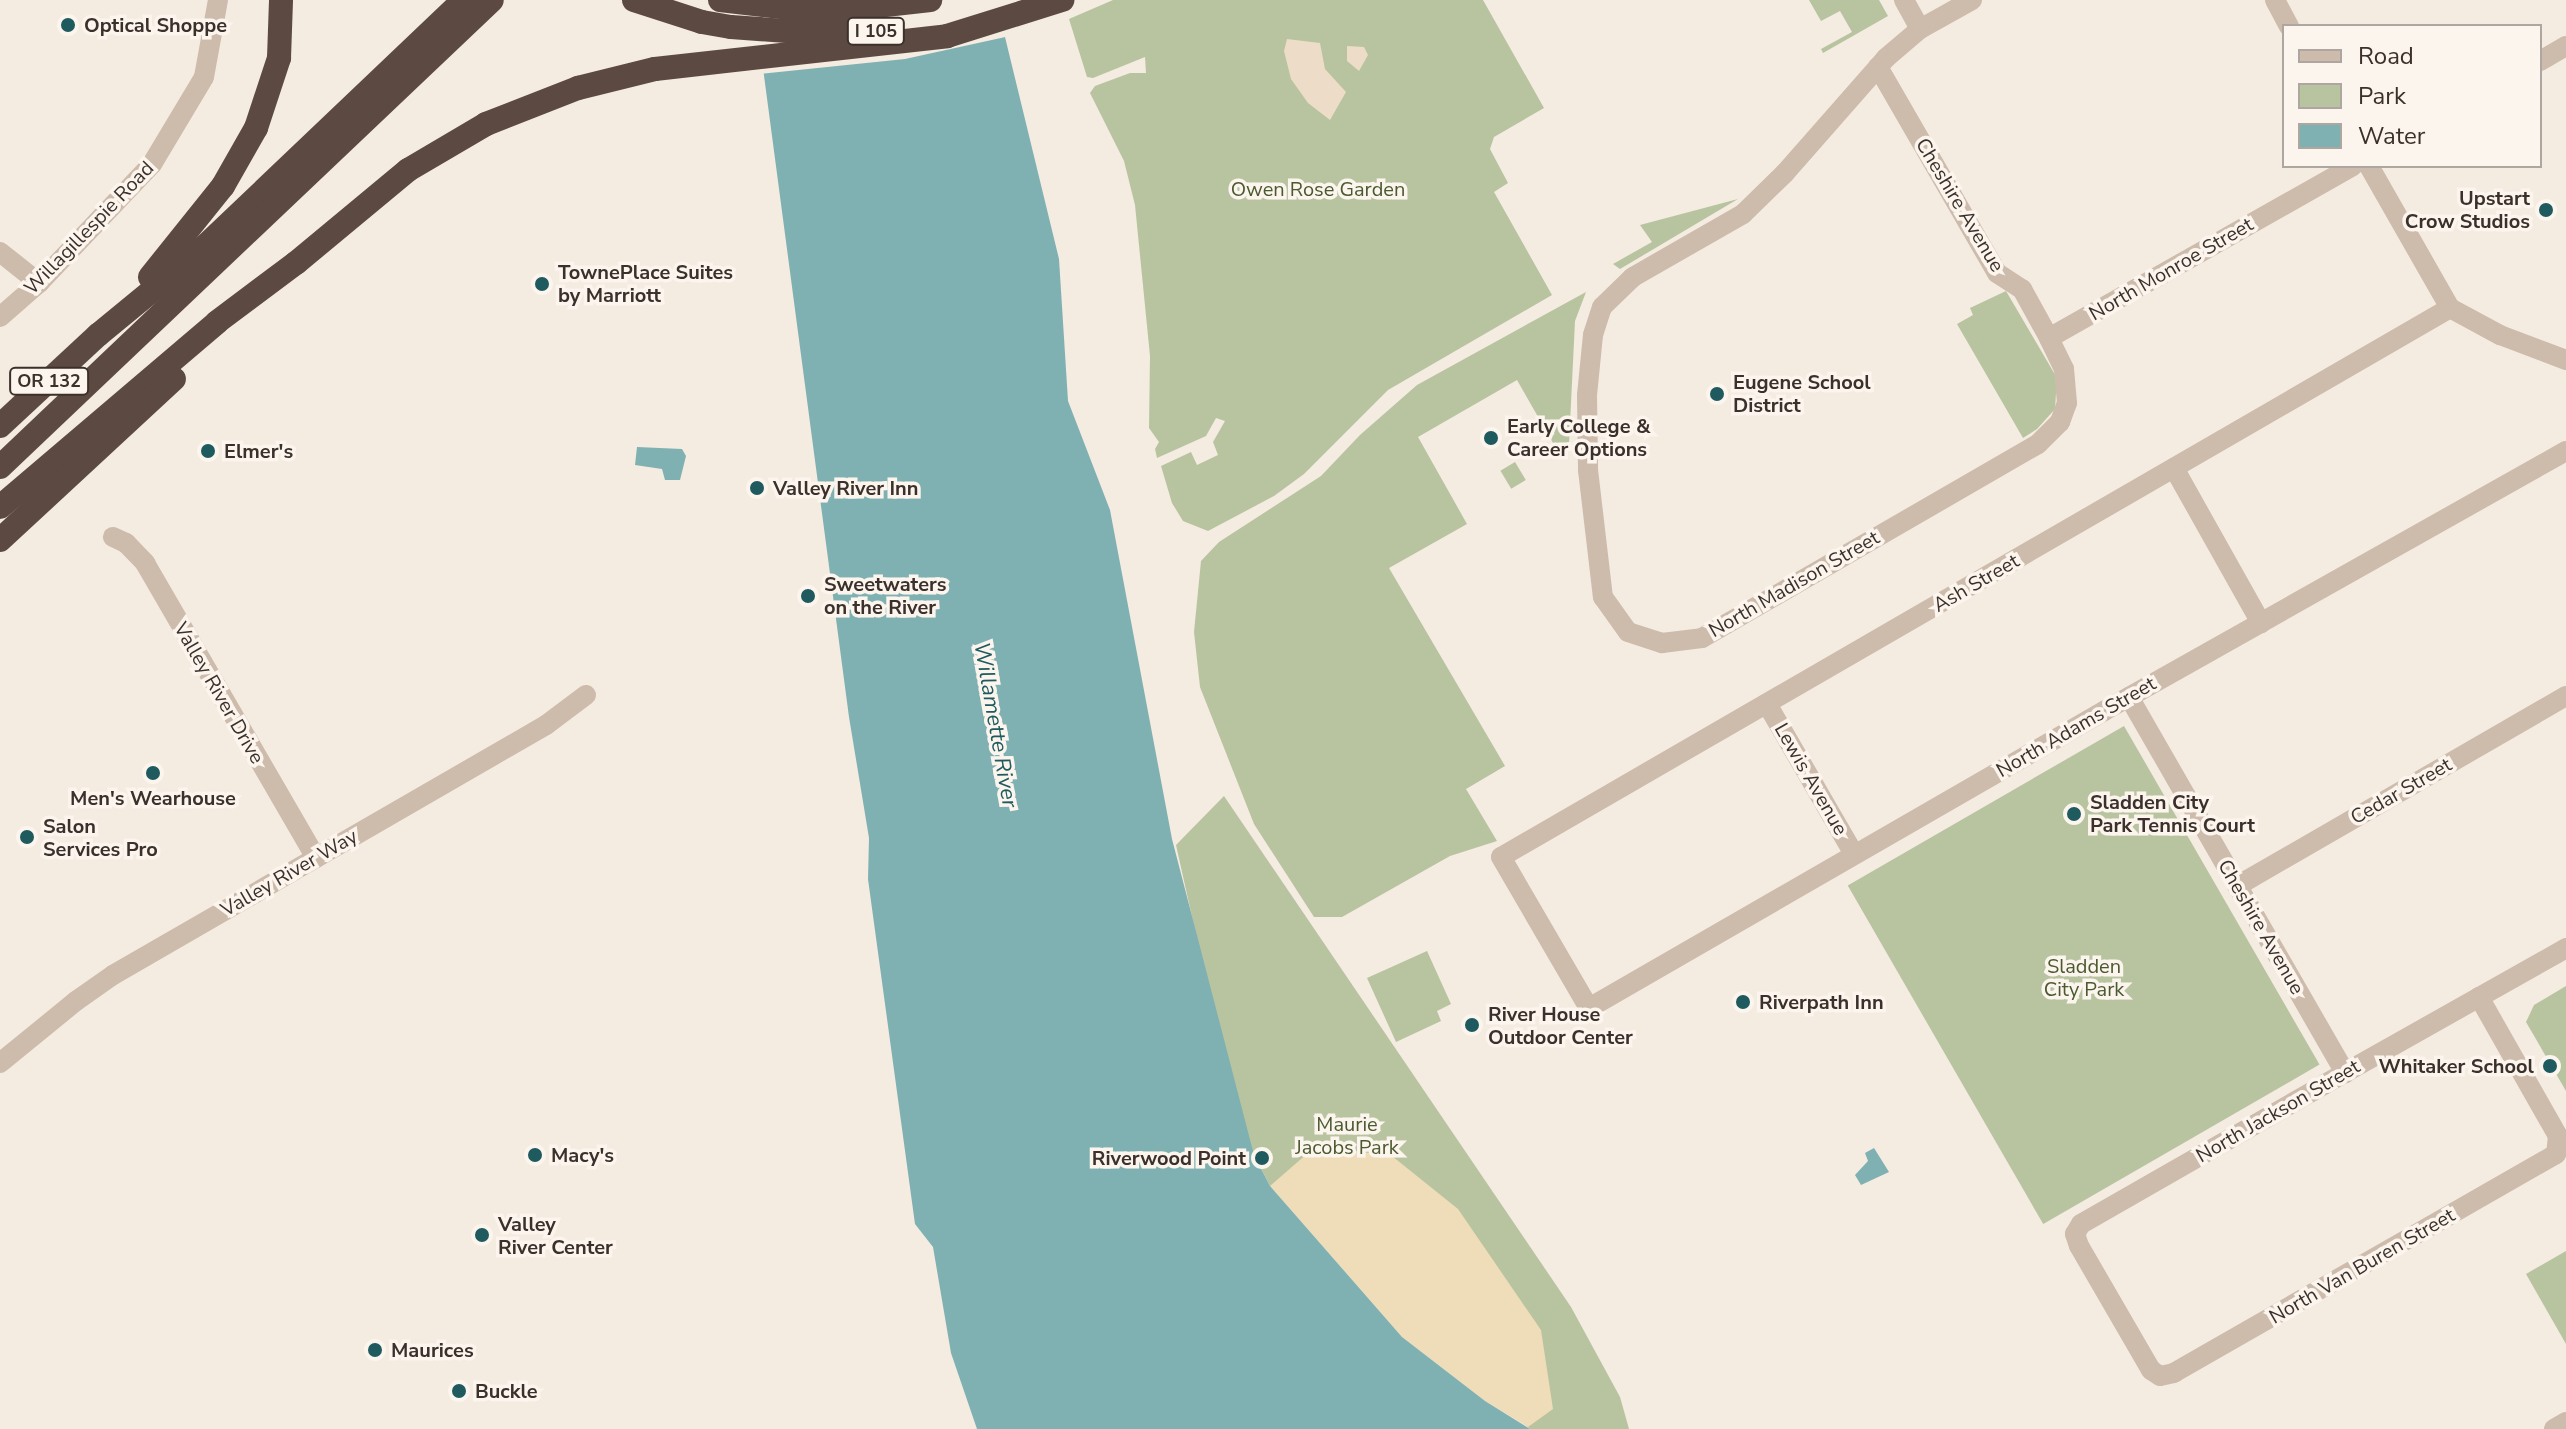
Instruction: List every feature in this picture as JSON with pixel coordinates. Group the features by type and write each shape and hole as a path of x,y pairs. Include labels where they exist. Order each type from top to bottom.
{"highway":[{"path":"98,335 186,237 223,186 256,128 279,58 281,0"},
{"path":"98,335 199,252 464,0"},
{"path":"0,467 492,0"},
{"name":"I 105","path":"634,0 702,22 814,33 873,32 950,21 1019,0"},
{"name":"I 105","path":"720,0 823,12 930,0"},
{"path":"0,507 217,322 296,263 408,170 486,124 578,88 655,69 934,38 1013,18 1062,0"},
{"path":"0,540 226,334 296,263"},
{"name":"OR 132","path":"0,426 98,335"}],"street":[{"name":"Willagillespie Road","path":"0,317 39,283 152,164 204,77 218,0"},
{"path":"1904,0 1920,29"},
{"name":"North Madison Street","path":"1972,0 1920,29 1878,67 1756,204 1701,241 1633,277 1602,307 1593,335 1585,435 1603,597 1612,614 1628,632 1645,639 1675,644 1702,638 2038,444 2060,422 2067,403 2064,369 2049,338"},
{"path":"2275,0 2288,24"},
{"path":"2542,60 2566,46"},
{"name":"Cheshire Avenue","path":"1878,67 1997,273 2022,289 2049,338"},
{"name":"North Monroe Street","path":"2049,338 2349,168"},
{"path":"2370,168 2450,308 2500,335 2566,360"},
{"path":"0,252 39,283"},
{"name":"Ash Street","path":"1589,1008 1501,857 2450,308"},
{"name":"North Adams Street","path":"1589,1008 2129,697 2566,451"},
{"path":"2174,468 2261,623"},
{"name":"Valley River Drive","path":"113,537 126,543 145,563 316,858"},
{"name":"Valley River Way","path":"0,1063 113,975 546,725 586,695"},
{"name":"Cedar Street","path":"2237,886 2566,696"},
{"name":"Cheshire Avenue","path":"2129,697 2345,1073"},
{"name":"Lewis Avenue","path":"1767,704 1854,854"},
{"name":"North Jackson Street","path":"2160,1376 2151,1370 2079,1246 2077,1230 2086,1221 2566,948"},
{"name":"North Van Buren Street","path":"2160,1376 2174,1373 2552,1157 2559,1148 2558,1136 2479,997"},
{"path":"2554,1429 2566,1422"}],"green space":[{"name":"Owen Rose Garden","path":"1113,0 1483,0 1544,108 1494,137 1490,149 1508,183 1494,192 1552,295 1388,390 1304,474 1274,496 1208,531 1183,521 1172,503 1161,466 1191,452 1197,465 1218,455 1213,442 1225,421 1216,418 1206,436 1157,458 1155,449 1159,442 1149,428 1150,356 1135,205 1124,161 1090,93 1095,86 1130,73 1146,73 1145,57 1093,78 1087,77 1069,19"},
{"path":"1809,0 1879,0 1888,16 1823,53 1821,49 1852,32 1840,11 1821,21"},
{"path":"1738,199 1620,269 1613,264 1652,242 1640,225"},
{"path":"2006,291 2057,378 2055,409 2037,429 2023,438 1957,324 1973,315 1970,308"},
{"path":"1586,292 1575,321 1569,444 1557,450 1517,380 1418,437 1467,524 1389,568 1505,766 1466,789 1497,841 1450,856 1342,917 1314,917 1254,824 1200,687 1194,632 1201,561 1219,542 1321,476 1360,435 1417,385"},
{"path":"1515,462 1526,480 1511,489 1500,471"},
{"name":"Sladden City Park","path":"2124,726 2320,1065 2043,1224 1848,886"},
{"name":"Maurie Jacobs Park","path":"1224,796 1571,1307 1620,1397 1629,1429 1530,1429 1270,1186 1238,1123 1176,845"},
{"path":"1427,951 1451,1004 1437,1011 1441,1021 1396,1042 1367,978"},
{"path":"2566,986 2566,1091 2526,1022 2534,1005"},
{"path":"2566,1251 2566,1344 2526,1274"}],"sand":[{"path":"1316,1146 1392,1156 1458,1209 1541,1330 1553,1409 1528,1427 1485,1401 1402,1337 1270,1186"}],"shaded area":[{"path":"1287,39 1320,43 1325,69 1346,92 1330,120 1308,103 1291,79 1284,51"},
{"path":"1347,46 1364,47 1368,55 1359,71 1347,61"}],"water":[{"name":"Willamette River","path":"754,0 996,0 1059,259 1068,401 1110,510 1172,839 1254,1155 1270,1186 1402,1337 1485,1401 1530,1429 977,1429 951,1353 933,1247 915,1224 868,879 869,838 849,717"},
{"path":"637,447 682,449 686,456 680,480 665,480 662,469 635,465"},
{"path":"1874,1148 1889,1172 1861,1185 1855,1175 1868,1161 1865,1153"}],"pier":[{"path":"750,0 1000,0 1010,36 905,59 760,74"}],"place":[{"name":"Optical Shoppe","path":"68,25"},
{"name":"Upstart Crow Studios","path":"2546,210"},
{"name":"TownePlace Suites by Marriott","path":"542,284"},
{"name":"Eugene School District","path":"1717,394"},
{"name":"Early College & Career Options","path":"1491,438"},
{"name":"Elmer's","path":"208,451"},
{"name":"Valley River Inn","path":"757,488"},
{"name":"Sweetwaters on the River","path":"808,596"},
{"name":"Men's Wearhouse","path":"153,773"},
{"name":"Sladden City Park Tennis Court","path":"2074,814"},
{"name":"Salon Services Pro","path":"27,837"},
{"name":"Riverpath Inn","path":"1743,1002"},
{"name":"River House Outdoor Center","path":"1472,1025"},
{"name":"Whitaker School","path":"2550,1066"},
{"name":"Macy's","path":"535,1155"},
{"name":"Riverwood Point","path":"1262,1158"},
{"name":"Valley River Center","path":"482,1235"},
{"name":"Maurices","path":"375,1350"},
{"name":"Buckle","path":"459,1391"}]}
